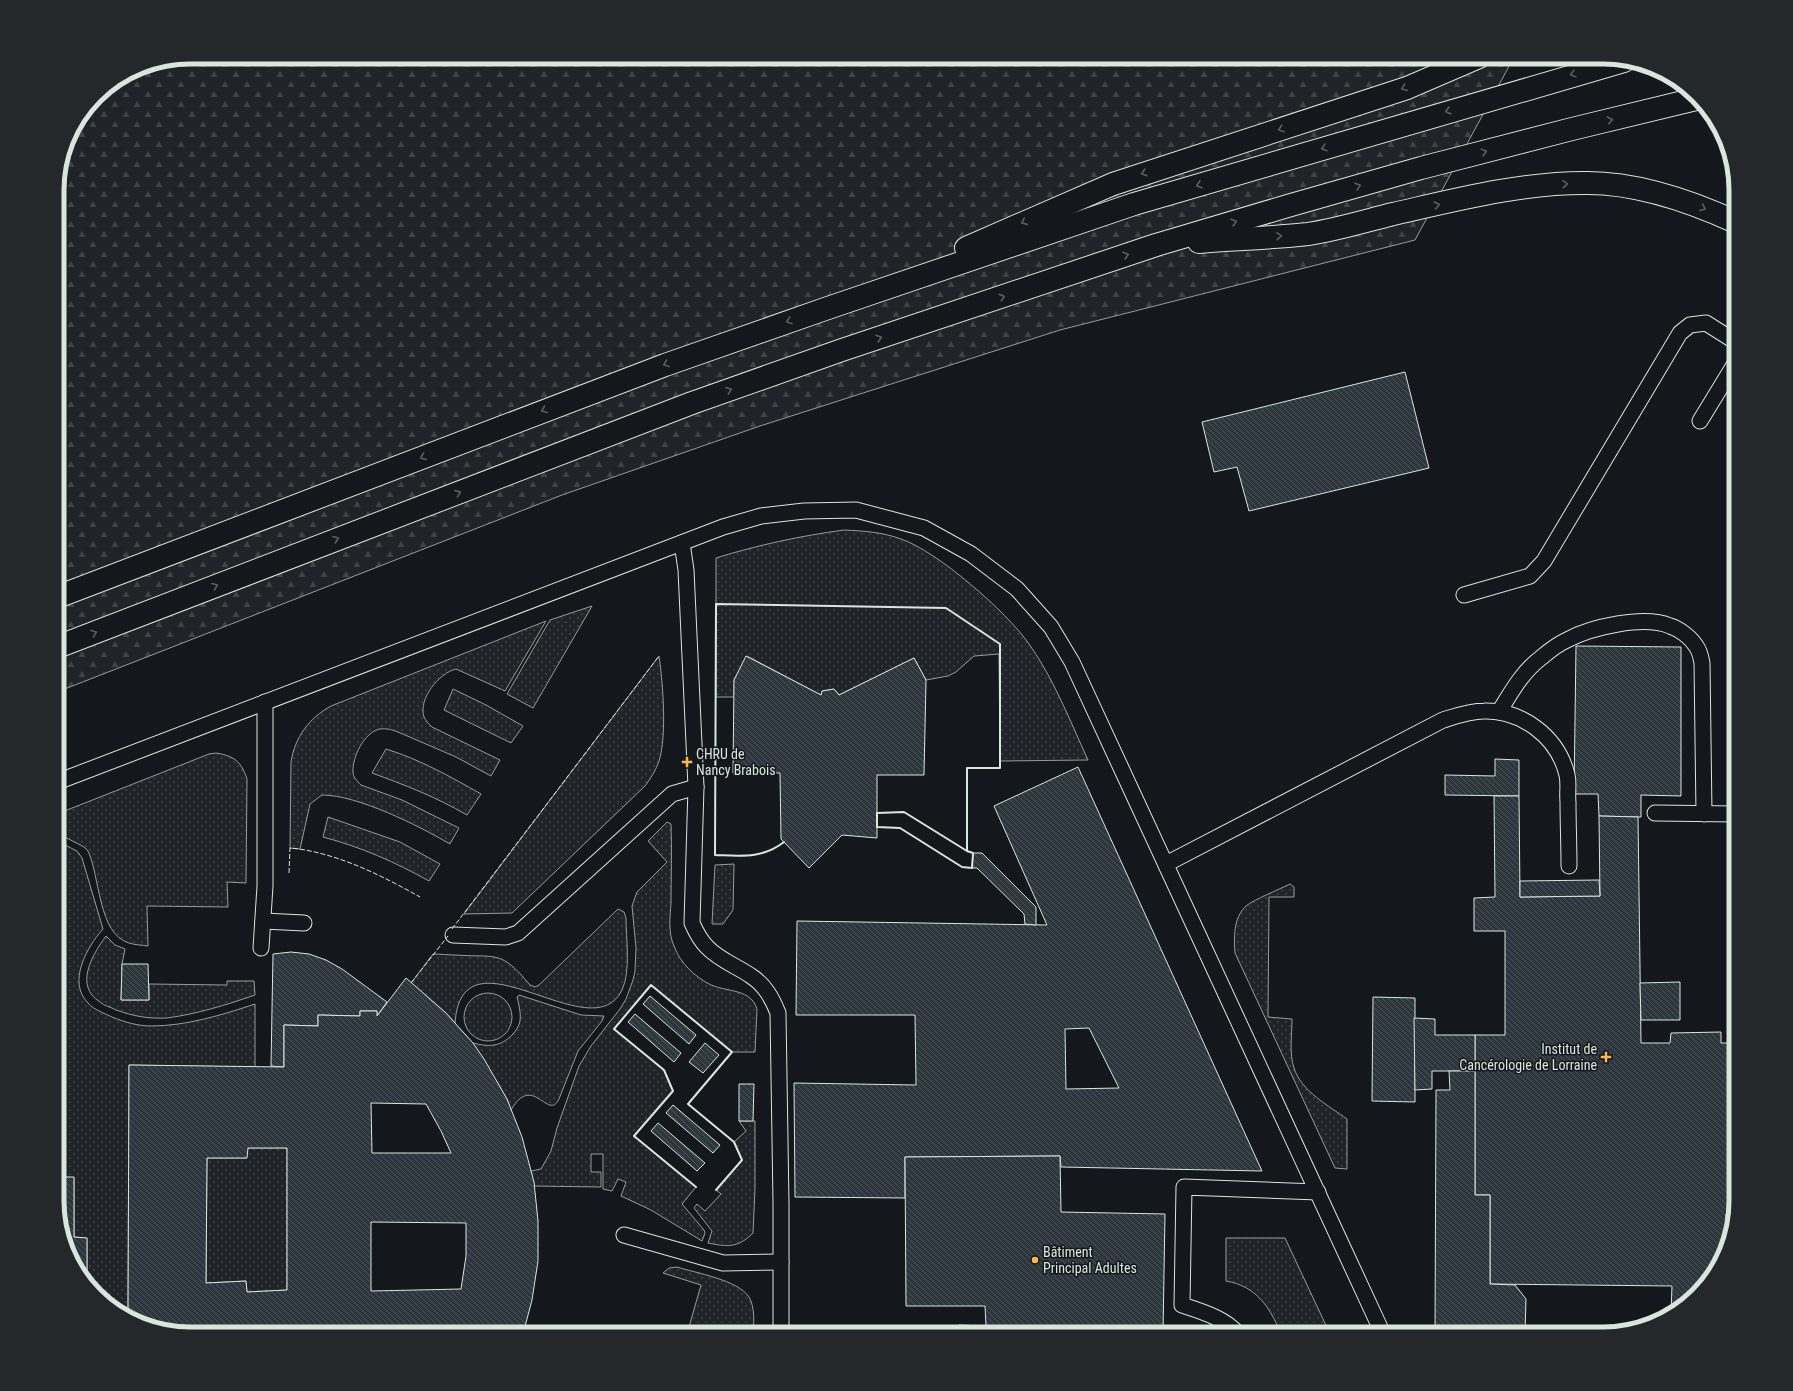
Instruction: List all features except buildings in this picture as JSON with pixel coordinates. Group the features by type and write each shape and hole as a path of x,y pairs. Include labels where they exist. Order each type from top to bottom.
{"highway":[{"path":"826,309 1113,184 1406,88 1463,64"},
{"path":"64,594 665,364 1134,204 1610,64"},
{"path":"64,644 692,403 842,350 1156,245 1421,168 1691,100"},
{"path":"1156,245 1308,234 1471,197 1536,186 1585,182 1624,186 1682,200 1729,219"}],"lane":[{"path":"1464,595 1530,576 1544,561 1680,333 1690,325 1706,323 1729,338"},
{"path":"1700,421 1729,373"},
{"path":"64,779 723,527 761,516 804,511 856,510 924,528 971,554 1016,588 1051,627 1072,662 1093,704 1380,1327"},
{"path":"682,543 686,570 696,787 692,923 698,937 708,948 725,962 752,976 764,987 773,1000 778,1013 781,1327"},
{"path":"1499,712 1520,678 1541,657 1566,640 1592,630 1621,623 1648,622 1670,625 1685,634 1697,647 1702,663 1704,814"},
{"path":"261,948 265,886 265,702"},
{"path":"1166,864 1443,720 1464,714 1483,711 1499,712 1518,718 1537,728 1552,742 1561,758 1567,776 1569,866"},
{"path":"453,935 506,937 518,933 672,794 696,787"},
{"path":"1655,813 1729,814"},
{"path":"263,921 304,923"},
{"path":"1232,1327 1200,1311 1182,1305 1184,1187 1318,1192"},
{"path":"624,1234 722,1263 781,1262"}],"green space":[{"path":"182,64 1510,64 1415,240 1060,330 760,426 562,495 64,689 64,182 68,158 74,142 85,120 95,107 107,95 127,81 158,68"},
{"path":"844,530 880,533 901,539 916,546 952,569 1005,616 1019,631 1038,657 1061,700 1088,760 1000,761 999,654 974,656 956,672 948,676 926,680 914,658 839,695 834,689 822,691 821,695 747,656 734,680 734,697 716,697 716,558 779,541"},
{"path":"592,606 533,708 507,694 550,620"},
{"path":"546,621 505,691 456,669 449,671 437,681 431,688 424,702 424,717 432,727 500,760 491,776 456,757 389,729 374,731 360,746 353,766 353,774 361,785 402,800 459,828 450,844 422,829 370,806 337,796 322,795 310,804 300,849 290,848 291,762 300,736 304,729 316,716 331,706"},
{"path":"659,656 663,694 663,738 658,764 645,786 512,913 464,914"},
{"path":"453,689 486,705 523,726 511,743 444,710"},
{"path":"386,749 423,763 481,794 467,815 420,792 372,773"},
{"path":"216,753 236,760 245,773 247,779 246,883 227,882 228,907 147,906 148,946 129,943 119,937 111,928 106,917 88,851 84,847 64,837 64,811 209,754"},
{"path":"328,817 400,842 440,864 429,881 378,856 351,845 323,837"},
{"path":"667,822 671,824 670,930 672,941 677,952 684,964 699,978 711,985 744,994 750,998 757,1009 755,1052 732,1052 651,985 614,1029 664,1070 673,1091 634,1136 696,1187 682,1204 704,1230 705,1233 702,1241 651,1210 621,1196 626,1182 618,1179 612,1191 603,1189 603,1154 591,1154 591,1172 601,1172 601,1187 534,1186 531,1171 541,1169 551,1151 557,1128 579,1066 591,1046 626,999 635,971 636,948 632,906 637,892 667,862 648,841"},
{"path":"64,844 77,851 82,858 103,929 91,945 79,975 79,985 82,995 93,1008 121,1021 146,1026 164,1026 217,1016 255,1004 255,1067 129,1065 128,1311 113,1301 95,1284 87,1273 87,1238 74,1237 74,1178 64,1177"},
{"path":"734,864 733,910 723,924 712,924 715,865"},
{"path":"1290,884 1294,887 1294,897 1269,897 1268,1017 1292,1019 1292,1062 1298,1076 1309,1091 1347,1119 1347,1169 1335,1168 1235,953 1235,928 1242,911 1246,906 1254,901"},
{"path":"618,909 624,912 626,918 627,964 625,982 622,990 606,1005 584,1008 503,985 480,984 463,995 455,1023 446,1013 411,983 433,954 436,954 489,956 504,960 520,973 530,985 535,987 539,985"},
{"path":"106,936 115,945 125,949 122,964 121,1000 149,1000 149,984 227,985 227,981 254,981 255,995 211,1009 167,1018 141,1017 103,1005 92,995 88,988 87,979 91,961"},
{"path":"483,993 493,993 502,997 508,1003 511,1008 511,1026 502,1037 493,1041 483,1041 474,1037 468,1031 464,1022 464,1012 468,1003 474,997"},
{"path":"519,995 581,1015 604,1016 602,1021 578,1051 559,1099 555,1105 550,1105 533,1096 526,1095 519,1100 511,1110 507,1099 473,1043 484,1045 499,1044 512,1035 520,1021 517,997"},
{"path":"739,1121 755,1121 753,1233 748,1238 737,1244 727,1246 708,1243 712,1231 694,1208 697,1204 705,1211 721,1194 716,1190 742,1160 734,1142 746,1131"},
{"path":"248,1148 287,1148 287,1290 247,1292 246,1281 206,1283 207,1158 246,1158"},
{"path":"1226,1238 1285,1238 1327,1327 1278,1327 1261,1299 1246,1288 1226,1281"},
{"path":"677,1267 716,1278 744,1291 751,1301 754,1327 689,1327 701,1285 663,1273 669,1268"}],"fence":[{"path":"452,929 659,656"},
{"path":"289,873 290,848 307,850 341,859 374,873 420,897"},
{"path":"411,983 448,936"}],"wall":[{"path":"784,842 759,854 742,856 715,855 716,604 946,608 1000,644 1000,768 967,768 967,851"},
{"path":"904,812 967,851 973,853 972,868 962,867 900,828 877,827 877,813 904,812"},
{"path":"696,1187 634,1136 673,1091 664,1070 614,1029 651,985 732,1052 688,1104 734,1142 742,1160 716,1190"}],"place":[{"name":"CHRU de Nancy Brabois","path":"687,762"},
{"name":"Institut de Cancérologie de Lorraine","path":"1606,1057"},
{"name":"Bâtiment Principal Adultes","path":"1035,1260"}]}
